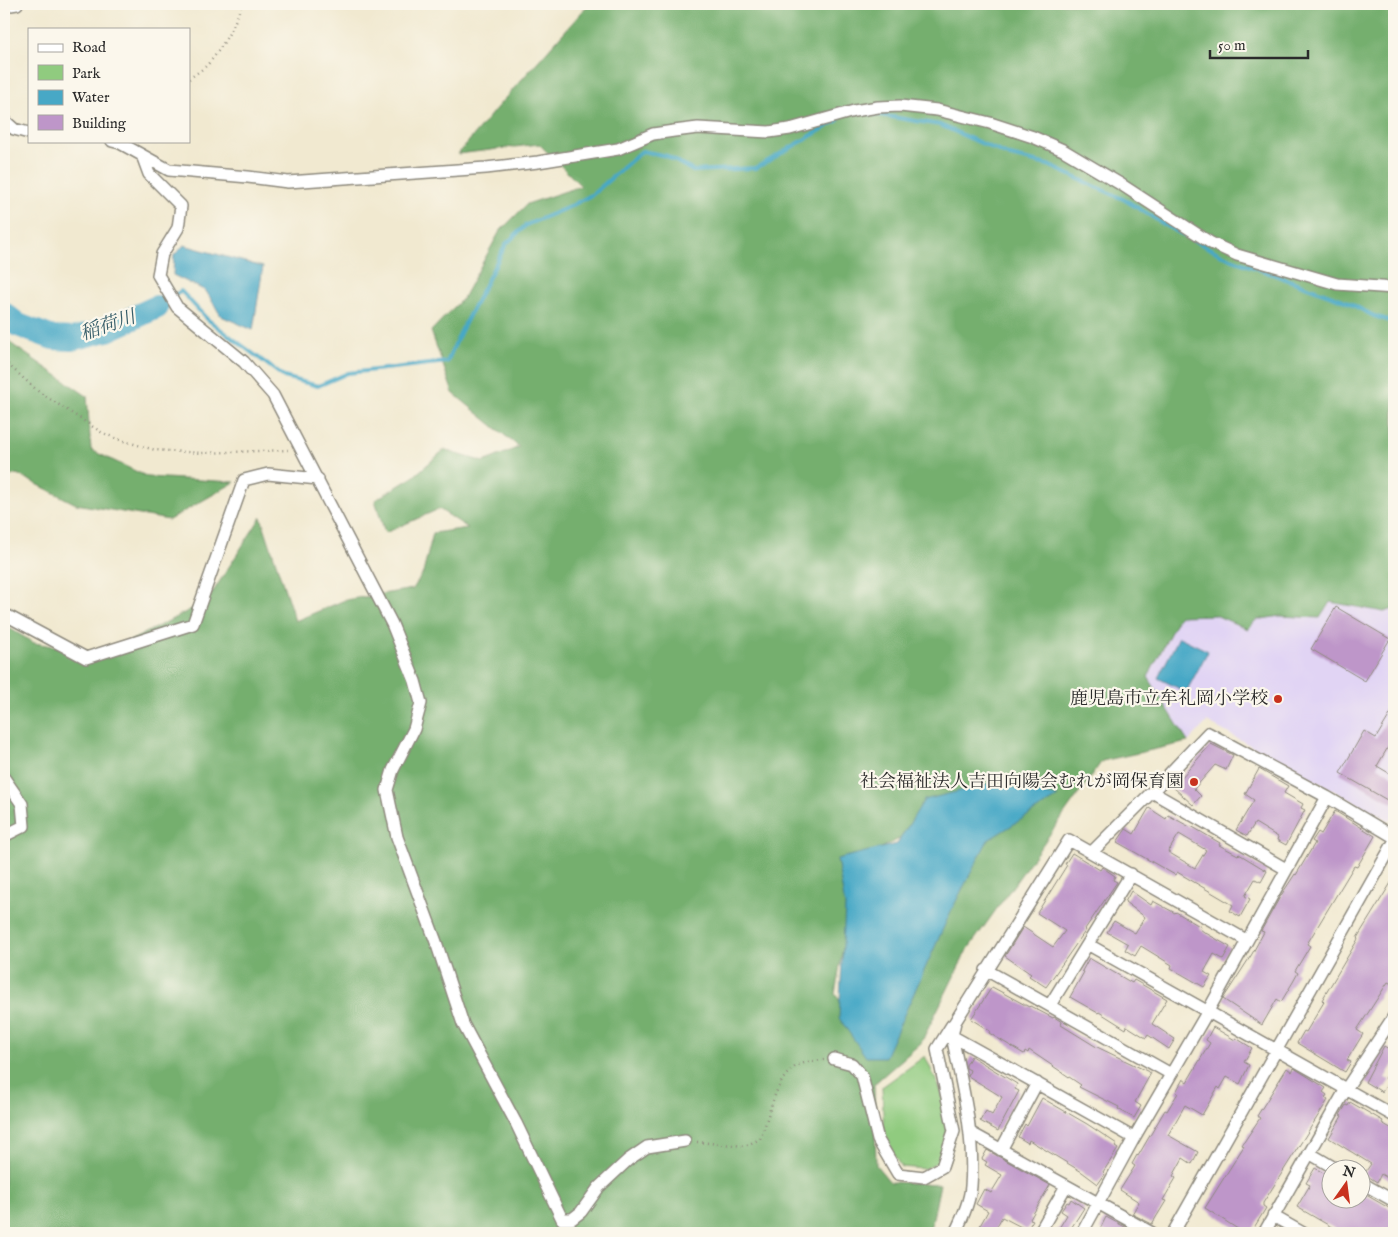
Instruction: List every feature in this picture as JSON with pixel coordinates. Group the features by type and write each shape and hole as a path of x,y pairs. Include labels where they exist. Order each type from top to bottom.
{"street":[{"path":"4,6 17,4"},
{"path":"116,142 169,170 288,182 486,168 538,162 618,148 653,134 698,128 768,132 790,130 854,111 900,106 937,110 990,123 1033,137 1063,150 1122,185 1211,243 1237,255 1337,284 1394,288"},
{"path":"4,120 14,128 28,133"},
{"path":"142,155 149,174 181,206 178,228 162,254 158,275 177,308 244,362 273,395 392,624 415,681 421,703 414,729 393,770 387,790 397,837 436,942 463,1024 516,1123 562,1219 572,1219 581,1212 599,1187 628,1160 647,1147 685,1141"},
{"path":"4,614 86,658 194,624 244,480 268,474 318,479"},
{"path":"1092,852 1208,732 1327,797 1394,837"},
{"path":"4,778 22,804 24,826 4,836"},
{"path":"1152,792 1286,869"},
{"path":"1082,1233 1327,797"},
{"path":"834,1059 852,1064 862,1076 878,1140 898,1174 924,1177 942,1167 954,1131 937,1049 1069,840 1246,940"},
{"path":"1174,1233 1394,842"},
{"path":"1050,1006 1131,874"},
{"path":"1089,945 1394,1116"},
{"path":"986,970 1170,1074"},
{"path":"1264,1233 1346,1089 1394,1016"},
{"path":"955,1022 952,1036 971,1133 971,1187 962,1219 955,1233"},
{"path":"952,1036 1134,1138"},
{"path":"1001,1150 1037,1083"},
{"path":"971,1133 1152,1233"},
{"path":"1309,1153 1321,1160"},
{"path":"1039,1233 1066,1186"},
{"path":"1370,1188 1394,1201"},
{"path":"1273,1216 1303,1233"}],"path":[{"path":"190,78 206,66 227,36 240,11 241,4"},
{"path":"4,361 39,392 101,432 117,439 156,450 201,454 302,449"},
{"path":"685,1141 745,1146 760,1139 780,1085 791,1070 806,1062 834,1059"}],"shaded area":[{"name":"鹿児島市立牟礼岡小学校","path":"1330,602 1384,612 1394,609 1394,819 1388,820 1207,722 1188,742 1148,677 1179,616 1215,615 1247,629 1256,620 1280,616 1320,618"}],"green space":[{"path":"589,4 1394,4 1394,609 1384,612 1330,602 1320,618 1280,616 1256,620 1248,629 1215,615 1179,616 1148,677 1188,742 1102,761 966,952 921,1043 874,1084 876,1165 890,1182 940,1184 932,1223 927,1233 4,1233 4,625 34,643 105,654 207,601 261,517 295,621 345,600 413,589 423,573 433,533 468,528 439,509 385,533 375,500 413,477 444,450 484,462 519,447 453,393 431,331 463,298 500,231 527,204 581,186 539,144 458,154","holes":["936,820 877,1051 835,994 858,860"]},
{"path":"4,335 13,345 87,396 91,450 148,477 235,482 169,520 76,504 17,474 4,478"},
{"path":"925,1056 942,1093 948,1126 939,1161 925,1169 901,1167 884,1138 882,1087"}],"water":[{"path":"184,245 263,267 253,330 221,316 206,291 173,275 174,255"},
{"path":"1179,637 1208,651 1186,692 1158,678"},
{"path":"992,783 1058,797 988,840 952,909 885,1057 866,1057 839,1018 845,906 837,859 897,844 924,800"}],"building":[{"path":"1336,607 1390,639 1365,681 1311,649"},
{"path":"1394,708 1394,737 1377,766 1394,776 1394,804 1340,773 1364,731 1376,738"},
{"path":"1211,744 1233,755 1226,770 1215,765 1194,789 1201,796 1193,805 1173,787"},
{"path":"1259,769 1288,786 1284,793 1303,804 1301,808 1305,810 1286,845 1277,840 1278,837 1255,823 1247,836 1236,830 1254,800 1245,794"},
{"path":"1149,808 1166,819 1168,815 1191,826 1220,843 1219,845 1239,854 1267,871 1261,882 1255,879 1245,896 1250,899 1240,917 1230,911 1233,905 1177,872 1175,875 1117,842 1126,829 1134,834","holes":["1179,834 1206,850 1195,868 1168,852"]},
{"path":"1335,811 1375,836 1357,867 1354,866 1307,944 1310,946 1295,971 1298,973 1293,982 1281,1002 1277,999 1262,1025 1223,999 1252,954 1264,932 1261,931 1280,897 1315,843 1312,841 1318,832 1321,834"},
{"path":"1072,853 1100,870 1102,867 1115,876 1113,880 1117,882 1046,987 1005,956 1023,927 1053,947 1065,931 1037,913 1067,865 1065,864"},
{"path":"1394,878 1394,985 1388,982 1357,1030 1363,1034 1347,1060 1351,1062 1345,1072 1297,1043 1324,1002 1322,1000 1357,938"},
{"path":"1131,891 1151,905 1153,901 1176,912 1201,927 1200,929 1204,932 1230,947 1223,959 1214,954 1204,972 1211,976 1204,987 1171,968 1172,965 1141,946 1135,956 1125,950 1128,944 1107,932 1114,921 1135,933 1145,917 1125,902"},
{"path":"1089,958 1132,983 1134,980 1167,999 1152,1024 1175,1039 1169,1049 1148,1035 1146,1038 1127,1026 1126,1029 1070,997 1084,972 1082,971"},
{"path":"992,987 1029,1007 1054,1017 1062,1022 1061,1025 1095,1046 1151,1073 1135,1102 1141,1106 1134,1118 1118,1109 1119,1107 1079,1087 1081,1085 1029,1050 1028,1053 1025,1051 1024,1054 989,1033 990,1031 971,1019"},
{"path":"1213,1027 1252,1048 1244,1062 1249,1065 1240,1084 1227,1077 1220,1089 1218,1087 1202,1115 1185,1105 1168,1135 1198,1152 1192,1164 1183,1158 1173,1176 1176,1178 1163,1200 1166,1201 1152,1224 1132,1214 1139,1202 1120,1190 1135,1166 1132,1164 1137,1155 1178,1093 1176,1092 1183,1079 1187,1082 1210,1043 1206,1040"},
{"path":"1384,1046 1394,1052 1394,1063 1385,1078 1390,1080 1382,1092 1365,1082"},
{"path":"971,1056 1017,1084 1015,1089 1019,1091 998,1131 980,1121 986,1111 992,1115 1002,1097 968,1076 970,1070 966,1068 966,1065"},
{"path":"1287,1068 1292,1072 1294,1068 1326,1088 1323,1092 1327,1095 1325,1098 1328,1100 1263,1203 1263,1206 1266,1208 1251,1233 1244,1233 1205,1208 1244,1146 1242,1145 1260,1118 1257,1116"},
{"path":"1042,1098 1117,1144 1115,1147 1118,1149 1103,1172 1105,1174 1098,1184 1082,1172 1029,1140 1028,1143 1018,1137 1025,1124 1027,1126"},
{"path":"1350,1102 1383,1121 1382,1123 1394,1130 1394,1182 1381,1174 1377,1182 1370,1178 1370,1160 1365,1160 1329,1138 1342,1116 1340,1115 1346,1105 1348,1106"},
{"path":"987,1150 1050,1185 1030,1219 1033,1220 1027,1230 1002,1217 993,1233 976,1233 988,1211 976,1204 984,1189 991,1193 1002,1175 985,1165 987,1162 982,1159"},
{"path":"1315,1168 1320,1171 1320,1210 1370,1210 1370,1197 1394,1211 1394,1233 1342,1233 1297,1207 1310,1185 1306,1183"},
{"path":"1071,1199 1084,1208 1068,1233 1056,1233 1067,1215 1061,1211"},
{"path":"1106,1217 1137,1233 1108,1233 1100,1229"}],"waterway":[{"path":"868,113 940,125 1010,156 1048,165 1125,200 1172,229 1228,258 1343,300 1374,316 1394,322"},
{"path":"157,307 181,291 207,319 284,377 318,386 348,373 447,362 506,244 526,225 569,207 593,194 642,151 667,156 693,171 756,168 838,120"},
{"name":"稲荷川","path":"4,314 18,325 53,338 72,339 107,330 157,307"}],"place":[{"name":"鹿児島市立牟礼岡小学校","path":"1278,699"},
{"name":"社会福祉法人吉田向陽会むれが岡保育園","path":"1194,782"}]}
